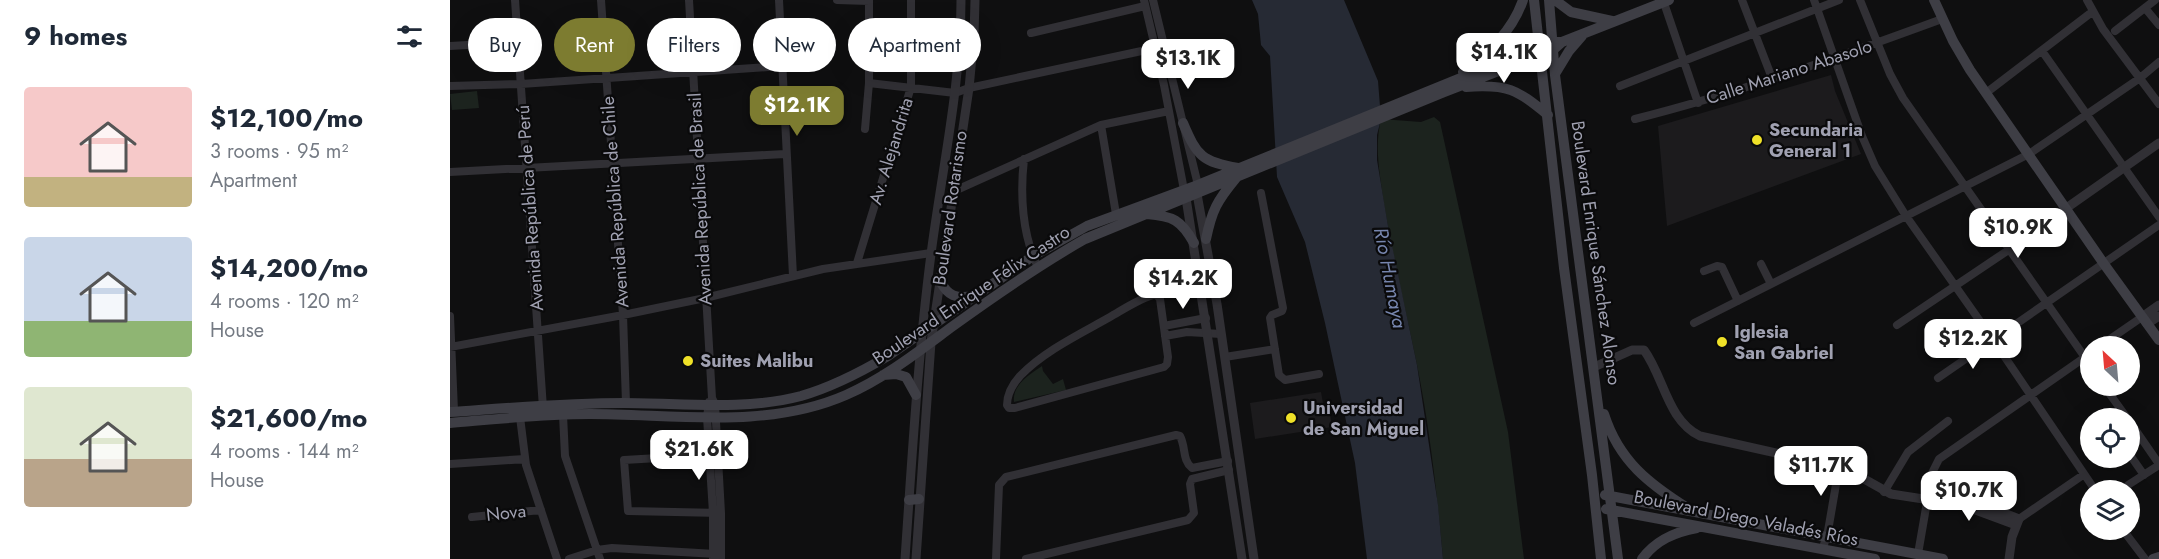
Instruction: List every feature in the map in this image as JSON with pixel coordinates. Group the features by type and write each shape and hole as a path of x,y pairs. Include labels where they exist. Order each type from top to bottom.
{"main road":[{"path":"1448,86 1499,41 1516,18 1523,0"},
{"name":"Boulevard Enrique Sánchez Alonso","path":"1534,0 1564,268 1595,495"},
{"name":"Boulevard Enrique Sánchez Alonso","path":"1549,0 1555,44 1555,75 1618,559"},
{"path":"1555,0 1571,12 1616,21"},
{"path":"1934,0 1961,57 2065,209 2159,340"},
{"name":"Boulevard Enrique Félix Castro","path":"452,412 544,410 626,403 777,400 822,389 863,370 922,333 973,296 1035,262 1238,172 1665,1"},
{"path":"1555,75 1569,51 1585,33"},
{"path":"1448,86 1504,87 1526,97 1548,115"},
{"path":"1183,123 1193,147 1205,158 1238,172 1213,210 1206,239"},
{"name":"Boulevard Enrique Félix Castro","path":"450,423 520,417 544,410 563,415 711,417 754,416 803,409 846,395 882,375 920,350 1035,262 1087,226 1116,214 1191,192"},
{"path":"1144,214 1164,215 1178,221 1186,228 1194,243"},
{"path":"940,281 945,289 955,297 973,296"},
{"path":"882,375 896,374 906,377 916,395"},
{"path":"1598,396 1613,437 1635,468 1655,486 1695,512"},
{"path":"1595,495 1601,559"},
{"name":"Boulevard Diego Valadés Ríos","path":"1595,495 1827,535 1944,559"},
{"name":"Boulevard Diego Valadés Ríos","path":"1596,507 1826,548 1875,559"},
{"path":"1642,559 1654,545 1666,537 1701,527"},
{"path":"2153,559 2159,557"}],"street":[{"name":"Avenida República de Perú","path":"515,0 516,18"},
{"name":"Avenida República de Chile","path":"601,0 623,315 626,403"},
{"name":"Avenida República de Brasil","path":"689,0 711,402 710,455 717,513"},
{"path":"779,0 780,18"},
{"path":"837,0 869,1 869,83 865,129"},
{"name":"Av. Alejandrita","path":"857,263 910,87 911,0"},
{"name":"Boulevard Rotarismo","path":"915,559 916,395 931,253 955,93 961,0"},
{"name":"Boulevard Rotarismo","path":"905,559 914,499 933,324 969,88 975,0"},
{"path":"1153,0 1183,123 1194,243 1242,559"},
{"path":"1742,0 1772,78"},
{"path":"1814,0 1872,159 1906,216 1994,341 2087,480"},
{"path":"1620,86 1839,0"},
{"path":"1860,0 1890,74 1903,98 2080,345"},
{"path":"2087,0 2103,29 2159,104"},
{"path":"2115,31 2155,0"},
{"path":"1665,1 1698,103"},
{"path":"1031,33 1144,3 1169,111 1206,239 1254,559"},
{"path":"2145,8 2159,25"},
{"path":"1986,93 2092,12"},
{"name":"Calle Mariano Abasolo","path":"1635,119 1698,103 1835,58 1942,19"},
{"path":"450,46 468,45"},
{"path":"869,83 955,93 969,88 1165,46"},
{"path":"2042,51 2159,218"},
{"path":"1694,323 2029,154 2140,78 2159,62"},
{"path":"450,86 521,84 753,68"},
{"name":"Avenida República de Perú","path":"520,72 544,410"},
{"path":"782,72 793,276"},
{"path":"952,192 1101,125 1169,111"},
{"path":"1101,125 1116,214"},
{"path":"1897,325 2010,249 2159,143"},
{"path":"450,172 785,154"},
{"path":"1024,159 1021,192 1035,262"},
{"path":"1261,193 1283,308 1270,318 1279,375 1282,380 1319,374"},
{"path":"1938,378 2159,225"},
{"path":"451,347 623,315 857,263 931,253"},
{"path":"1761,264 1771,284"},
{"path":"1704,271 1717,266 1722,267 1738,301"},
{"path":"1150,296 1159,296 1165,336 1168,361 1164,367 1015,408 1009,408 1007,405 1007,397 1012,385 1031,366 1068,341 1150,296"},
{"path":"2144,320 2159,305"},
{"path":"2117,336 2144,320 2159,315"},
{"path":"450,316 452,412"},
{"path":"1164,326 1206,318"},
{"path":"1185,322 1187,332"},
{"path":"1165,336 1187,332 1221,334"},
{"path":"1225,357 1275,349"},
{"path":"1594,367 1632,350 1644,350 1671,405 1687,428 1700,436 1839,467 1884,492 1966,506 2018,522"},
{"path":"1918,554 1925,498 1933,467 1939,459 2080,361"},
{"path":"563,415 565,456 600,559"},
{"path":"520,417 525,459 557,559"},
{"name":"Avenida República de Brasil","path":"711,417 717,513 717,557"},
{"path":"1884,492 1908,452 1948,421"},
{"path":"996,559 999,487 1001,480 1006,477 1176,435 1180,436 1186,461 1192,468 1228,466"},
{"path":"2136,480 2159,465 2140,439"},
{"path":"710,455 624,460 628,511 717,513"},
{"path":"450,464 525,459"},
{"path":"1026,559 1188,520 1194,513 1190,484 1192,478 1228,466"},
{"path":"1826,548 1839,467"},
{"path":"2139,468 2144,475"},
{"path":"2009,559 2012,537 2018,522 2083,475"},
{"name":"Nova","path":"472,517 541,510"},
{"path":"2131,540 2145,559"},
{"path":"569,559 612,548 717,557"}],"shaded area":[{"name":"Secundaria General 1","path":"1831,75 1835,91 1861,154 1667,226 1658,126"},
{"path":"477,91 479,108 452,110 450,94"},
{"path":"1434,117 1440,122 1508,432 1524,559 1443,559 1426,413 1395,264 1379,172 1378,151 1381,119 1421,122"},
{"path":"1042,366 1053,384 1063,379 1066,390 1014,402 1019,386"},
{"name":"Universidad de San Miguel","path":"1321,392 1324,409 1329,408 1332,427 1255,439 1250,403"}],"water":[{"name":"Río Humaya","path":"1252,0 1344,0 1378,81 1381,119 1377,135 1377,160 1388,226 1417,365 1438,505 1443,559 1367,559 1355,463 1325,323 1305,242 1277,177 1270,56 1261,45 1258,14"}],"place":[{"name":"Secundaria General 1","path":"1757,140"},
{"name":"Iglesia San Gabriel","path":"1722,342"},
{"name":"Suites Malibu","path":"688,361"},
{"name":"Universidad de San Miguel","path":"1291,418"}]}
